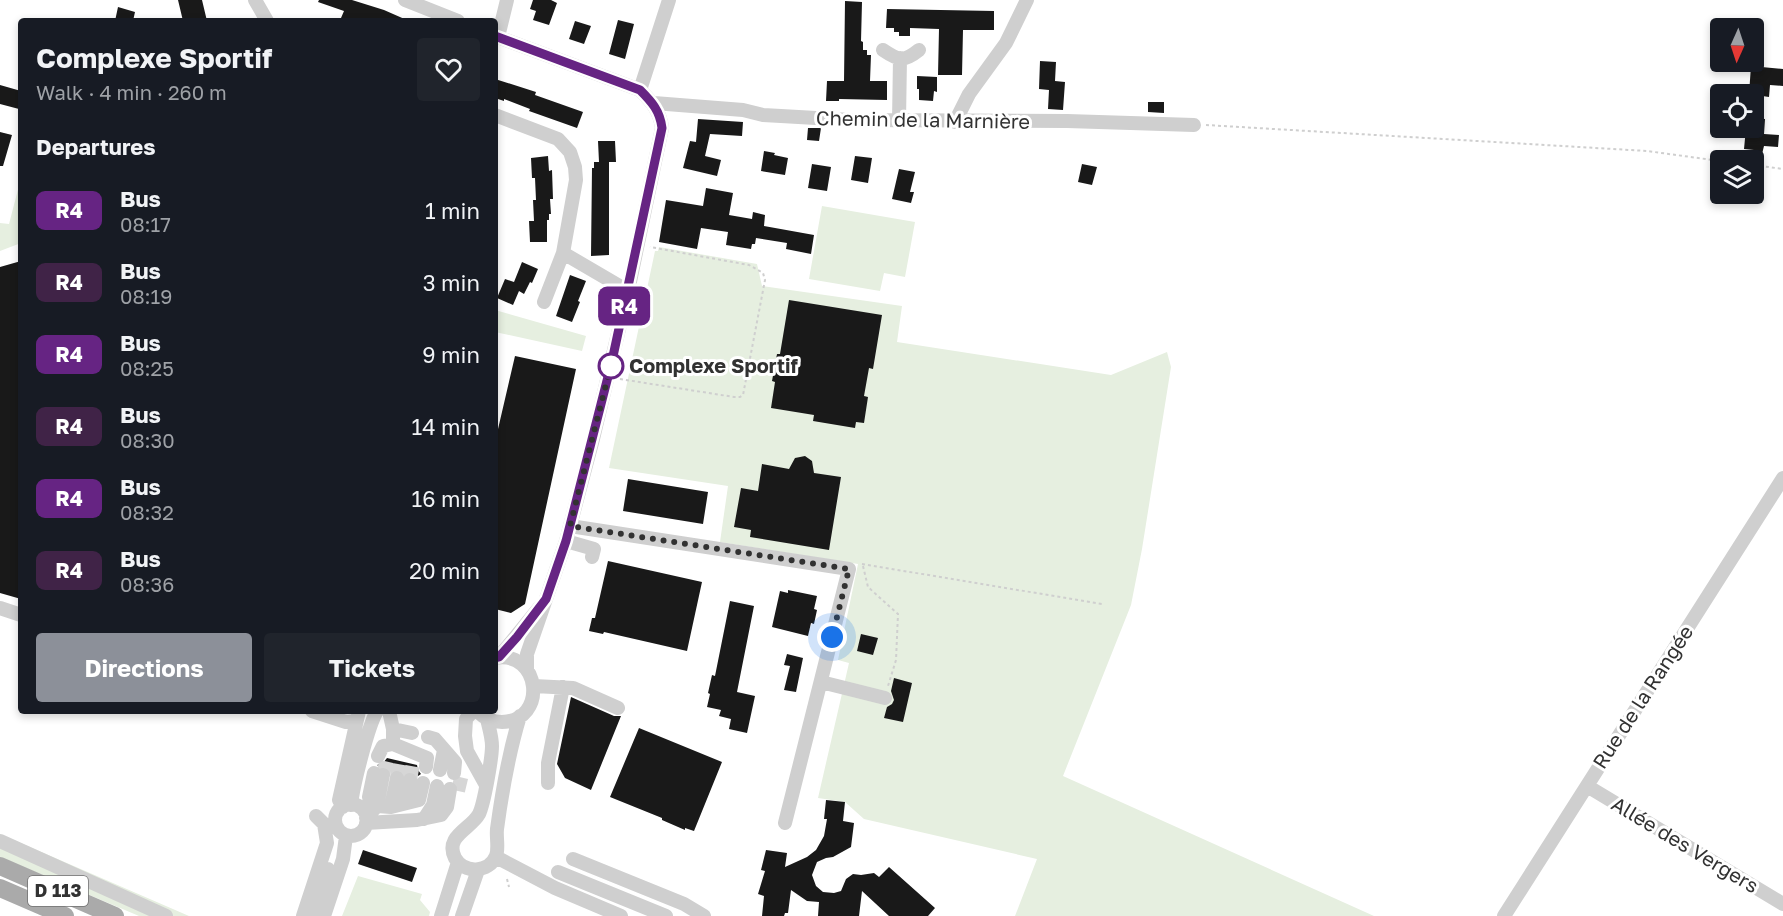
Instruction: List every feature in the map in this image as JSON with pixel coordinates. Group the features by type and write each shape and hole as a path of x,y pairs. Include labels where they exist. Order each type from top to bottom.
{"main road":[{"name":"D 113","path":"0,866 115,916"},
{"name":"D 113","path":"0,888 65,916"}],"street":[{"path":"255,0 265,18"},
{"path":"405,0 450,18"},
{"path":"498,29 507,0"},
{"path":"640,90 669,0"},
{"path":"955,122 969,94 1006,43 1028,0"},
{"path":"498,37 640,90 654,103 661,118 662,128 608,376 566,541 527,654 527,670"},
{"path":"883,50 895,58 908,59 919,50"},
{"path":"899,121 900,58"},
{"name":"Chemin de la Marnière","path":"654,103 743,110 781,117 1194,125"},
{"path":"498,116 558,139 570,152 575,167 576,180 563,253 544,302"},
{"path":"563,253 628,291"},
{"name":"Rue de la Rangée","path":"1504,916 1783,478"},
{"path":"570,526 849,569 785,823"},
{"path":"566,541 594,549 592,557"},
{"path":"498,657 517,637 546,599"},
{"path":"0,608 18,614"},
{"path":"479,714 492,744 486,785 481,810 476,820 458,833 454,841 454,853 459,862 467,869 478,870 490,864 496,857 497,827 515,736 520,716 531,703 534,686 527,670 520,663 510,658 498,658"},
{"path":"820,682 885,698"},
{"path":"534,686 573,688 618,708"},
{"path":"548,783 548,763 563,687"},
{"path":"330,714 354,718 339,800 347,806 361,809 366,820"},
{"path":"324,916 343,859 343,833 335,820 336,814 347,806 376,714"},
{"path":"390,714 402,756"},
{"path":"486,785 467,751 466,719 479,714 504,722 520,716"},
{"path":"393,729 412,733"},
{"path":"428,737 435,739 444,750 453,770"},
{"path":"366,820 424,819 441,815 447,807 417,782"},
{"path":"343,833 357,835 364,828 366,820 417,782"},
{"path":"384,806 419,800 417,782"},
{"path":"417,782 433,805 424,819"},
{"name":"Allée des Vergers","path":"1587,786 1783,904"},
{"path":"303,916 327,843 324,824 316,816"},
{"path":"314,916 343,833"},
{"path":"0,841 166,916"},
{"path":"532,876 550,876 558,872 575,854 684,904 703,916"},
{"path":"496,857 555,888 621,916"},
{"path":"441,916 459,862"},
{"path":"462,916 478,870"},
{"path":"558,872 666,916"}],"path":[{"path":"1194,125 1647,151 1710,160"},
{"path":"1764,166 1783,169"},
{"path":"608,376 734,397 743,395 765,280 763,273 748,265 638,245"},
{"path":"862,564 868,587 898,614 896,660 885,698"},
{"path":"849,569 862,564 1102,604"},
{"path":"507,879 509,887"}],"green space":[{"path":"18,190 18,244 0,251 0,223 9,224"},
{"path":"822,206 915,222 905,277 884,273 880,291 809,279"},
{"path":"659,247 757,264 762,286 902,306 897,342 1111,375 1167,352 1171,367 1131,605 1063,776 1374,916 1015,916 1037,859 864,819 845,802 818,798 849,663 838,660 858,564 720,542 728,486 609,468 655,251 658,251"},
{"path":"498,311 586,336 582,351 498,333"},
{"path":"0,834 189,916 139,916 0,857"},
{"path":"358,876 422,894 420,900 430,912 429,916 342,916"}],"building":[{"path":"178,0 202,0 206,18 182,18"},
{"path":"319,0 352,0 402,18 341,18 344,11 318,2"},
{"path":"533,0 551,0 557,3 549,25 533,20 536,11 530,9"},
{"path":"845,1 862,2 861,41 863,50 867,50 867,55 871,55 870,81 887,81 887,100 826,101 827,81 844,81"},
{"path":"118,7 135,12 134,18 116,18"},
{"path":"887,9 994,11 994,30 963,30 962,75 938,75 939,29 910,28 910,36 899,36 899,32 894,32 894,28 886,28"},
{"path":"618,20 634,24 625,59 609,54"},
{"path":"575,21 591,26 584,44 569,39"},
{"path":"1040,61 1056,62 1055,81 1065,82 1063,110 1048,109 1049,90 1039,89"},
{"path":"1764,67 1783,69 1783,86 1770,85 1769,97 1764,96 1764,84 1750,84 1751,72 1764,72"},
{"path":"917,76 937,77 937,92 934,91 933,101 919,100"},
{"path":"498,80 536,92 535,95 583,112 577,128 529,111 530,109 504,99 504,101 498,99"},
{"path":"0,85 18,90 18,109 0,104"},
{"path":"1148,102 1164,102 1164,113 1148,112"},
{"path":"698,119 743,122 742,136 710,134 705,156 721,160 717,176 683,168 690,141 696,142"},
{"path":"808,128 821,128 819,141 807,140"},
{"path":"0,132 12,135 3,166 0,166"},
{"path":"1764,134 1779,135 1778,147 1764,146 1763,150 1744,149 1745,138 1764,138"},
{"path":"598,141 615,141 616,162 609,162 609,255 591,256 592,168 594,168 594,162 599,162"},
{"path":"764,151 788,158 785,175 761,171"},
{"path":"548,156 549,171 552,170 553,199 550,199 551,214 547,220 547,242 530,242 529,221 534,221 533,200 536,200 531,158"},
{"path":"855,156 872,158 868,183 851,180"},
{"path":"812,164 831,167 827,191 808,188"},
{"path":"1082,164 1097,167 1092,185 1078,182"},
{"path":"899,169 915,172 910,192 914,192 911,203 892,199"},
{"path":"706,188 733,193 729,215 752,219 753,212 765,215 764,226 814,235 811,254 786,249 787,243 756,238 751,249 726,245 728,232 701,228 697,249 659,242 666,200 703,206"},
{"path":"18,262 18,598 0,593 0,267"},
{"path":"522,262 538,269 524,294 519,291 513,305 498,298 498,296 505,279 514,282"},
{"path":"570,275 586,281 572,322 556,316"},
{"path":"789,300 882,315 873,369 869,368 864,396 868,397 864,423 856,422 855,428 813,421 814,415 771,408 775,382 772,381 777,354 780,354"},
{"path":"515,356 576,369 525,604 511,613 498,610 498,429"},
{"path":"805,456 812,461 814,473 841,477 829,550 750,537 751,530 734,527 741,488 758,491 762,464 789,469 795,458"},
{"path":"628,479 708,492 703,524 623,511"},
{"path":"608,561 702,582 687,651 604,632 603,634 589,631 592,618 595,618"},
{"path":"788,590 817,596 814,624 811,623 808,636 772,627 780,591 788,593"},
{"path":"730,601 754,606 737,692 755,696 747,733 729,729 731,719 719,716 721,710 707,707 710,694 708,693 712,675 715,676"},
{"path":"861,634 878,638 873,655 857,651"},
{"path":"787,654 803,658 796,692 784,690 790,666 784,665"},
{"path":"894,678 912,683 903,722 884,718 887,707 894,700 891,691"},
{"path":"571,697 614,716 621,716 591,790 565,778 557,764"},
{"path":"639,728 722,762 694,831 685,828 685,830 610,797"},
{"path":"387,758 417,765 421,774 418,776 411,771 404,773 398,769 391,771 385,766 377,765 383,763"},
{"path":"826,800 845,802 843,821 854,823 851,847 833,857 817,862 812,875 816,886 823,892 834,893 841,891 846,879 853,874 874,873 879,877 889,867 935,908 928,916 889,916 862,891 859,916 818,916 819,902 807,901 791,890 788,913 784,916 762,916 764,896 758,894 765,871 761,870 766,850 787,853 785,867 807,857 816,850 824,836 827,819 824,819"},
{"path":"363,850 417,868 412,882 358,864"}],"tunnel":[{"path":"383,775 387,758"},
{"path":"397,778 400,761"},
{"path":"410,780 413,764"},
{"path":"458,791 462,774"}],"bus line":[{"name":"R4","path":"498,37 640,90 654,103 661,118 662,128 612,361 566,541 546,599 498,657"}],"place":[{"name":"Complexe Sportif","path":"611,366"}],"route":[{"path":"611,366 612,361 570,526 849,569 832,637"}]}
